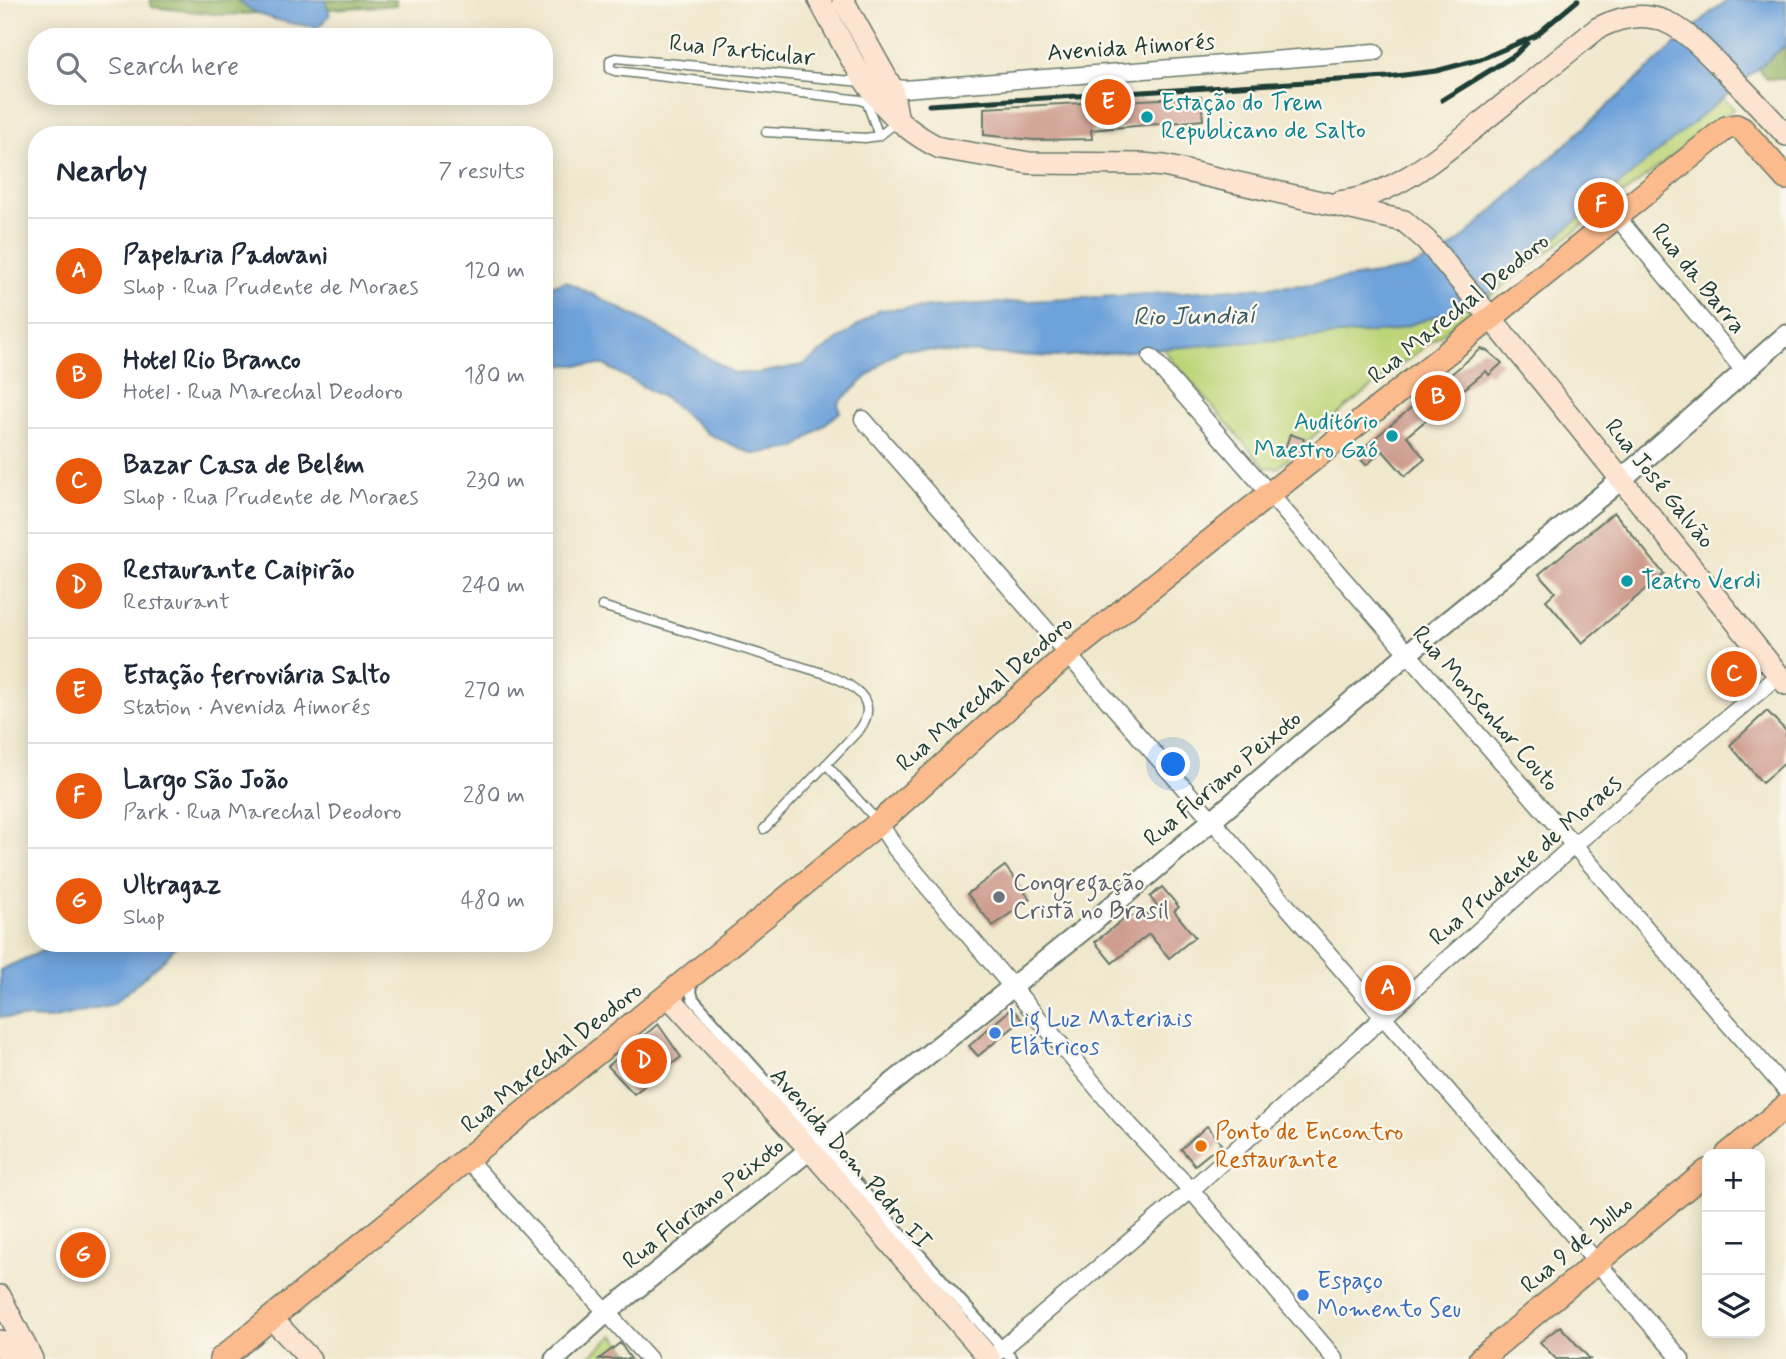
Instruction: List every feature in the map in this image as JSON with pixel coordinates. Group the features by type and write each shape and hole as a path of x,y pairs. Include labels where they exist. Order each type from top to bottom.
{"main road":[{"path":"819,0 864,82 883,107 927,142 940,148 968,155 1030,163 1142,163 1164,166 1404,222 1400,207 1405,180"},
{"path":"844,0 892,88 898,121"},
{"path":"1330,203 1375,194 1405,180 1612,19 1629,13 1646,13 1681,26 1786,135"},
{"name":"Rua Marechal Deodoro","path":"221,1359 879,824 1068,654 1270,494 1487,313 1616,216 1726,128 1736,126 1742,129 1786,178"},
{"name":"Rua José Galvão","path":"1404,222 1426,240 1487,313 1782,680"},
{"name":"Avenida Dom Pedro II","path":"668,996 815,1147 998,1356"},
{"path":"1734,1149 1786,1106"},
{"name":"Rua 9 de Julho","path":"1480,1359 1702,1175"},
{"path":"0,1296 32,1359"},
{"path":"272,1319 310,1359"},
{"path":"0,1341 9,1359"}],"street":[{"name":"Avenida Aimorés","path":"864,82 892,88 1374,52"},
{"name":"Rua da Barra","path":"1616,216 1744,372"},
{"name":"Rua Floriano Peixoto","path":"555,1359 606,1313 1092,923 1408,654 1622,480 1786,335"},
{"name":"Rua Monsenhor Couto","path":"1151,357 1786,1090"},
{"path":"863,419 1681,1359"},
{"name":"Rua Prudente de Moraes","path":"998,1356 1191,1190 1574,845 1782,680"},
{"path":"879,824 1120,1115 1191,1190 1335,1359"},
{"path":"688,980 693,999 815,1147"},
{"path":"468,1160 649,1359"}],"lane":[{"name":"Rua Particular","path":"864,82 616,58 610,60 609,66 615,71 863,101 867,103 878,136"},
{"path":"766,132 851,139 878,136 898,121"},
{"path":"602,606 827,674 852,684 867,705 867,719 764,829"},
{"path":"826,764 879,824"}],"green space":[{"path":"150,0 396,0 397,5 225,15 152,7"},
{"path":"1786,45 1786,79 1767,79 1758,68"},
{"path":"1722,97 1734,109 1345,408 1278,468 1265,467 1162,348 1391,331 1479,302"},
{"path":"614,1335 635,1359 586,1359"}],"water":[{"path":"237,0 325,0 330,15 318,27 297,24 275,20 255,12"},
{"name":"Rio Jundiaí","path":"1728,0 1786,0 1786,45 1479,302 1391,331 1056,357 902,349 838,403 840,412 795,448 753,454 708,434 668,400 604,365 553,365 553,285 566,281 651,324 734,373 759,373 803,365 879,310 1304,285 1408,269 1454,246 1710,13"},
{"path":"40,952 171,952 113,1004 51,1019 0,1017 0,970"}],"building":[{"path":"1201,97 1203,120 1091,130 1092,139 1034,140 984,135 984,108"},
{"path":"1481,349 1488,351 1502,363 1489,375 1486,371 1407,436 1425,459 1405,476 1383,451 1366,465 1356,454"},
{"path":"1290,434 1304,439 1300,452 1292,458 1283,455"},
{"path":"1614,512 1664,574 1582,643 1546,600 1555,592 1539,574"},
{"path":"1737,652 1754,677 1731,697 1715,670"},
{"path":"1767,711 1786,731 1786,762 1762,783 1730,745"},
{"name":"Congregação Cristã no Brasil","path":"1005,866 1030,899 993,926 967,894"},
{"path":"1162,887 1179,907 1174,911 1195,937 1169,958 1149,934 1112,963 1095,942 1126,917 1162,912 1150,897"},
{"name":"Lig Luz Materiais Elátricos","path":"1012,1008 1022,1020 978,1056 969,1046"},
{"path":"658,1024 681,1057 634,1094 608,1066"},
{"name":"Ponto de Encontro Restaurante","path":"1207,1126 1221,1144 1195,1165 1181,1149"},
{"path":"1560,1326 1590,1359 1556,1359 1540,1342"},
{"path":"620,1343 631,1359 599,1359"}],"railway":[{"path":"929,105 1388,77 1436,71 1481,59 1535,36 1578,0"},
{"path":"1442,100 1515,55 1527,43"}],"place":[{"name":"Estação ferroviária Salto","path":"1108,102"},
{"name":"Estação do Trem Republicano de Salto","path":"1147,117"},
{"name":"Largo São João","path":"1601,205"},
{"name":"Hotel Rio Branco","path":"1438,398"},
{"name":"Auditório Maestro Gaó","path":"1392,436"},
{"name":"Teatro Verdi","path":"1627,581"},
{"name":"Bazar Casa de Belém","path":"1734,674"},
{"name":"Congregação Cristã no Brasil","path":"999,897"},
{"name":"Papelaria Padovani","path":"1388,988"},
{"name":"Lig Luz Materiais Elátricos","path":"995,1033"},
{"name":"Restaurante Caipirão","path":"644,1061"},
{"name":"Ponto de Encontro Restaurante","path":"1201,1146"},
{"name":"Ultragaz","path":"83,1255"},
{"name":"Espaço Momento Seu","path":"1303,1295"}]}
